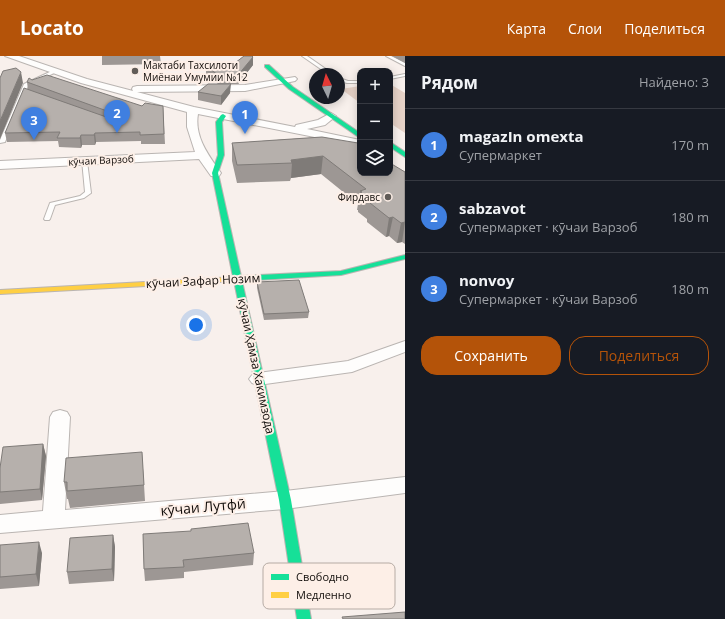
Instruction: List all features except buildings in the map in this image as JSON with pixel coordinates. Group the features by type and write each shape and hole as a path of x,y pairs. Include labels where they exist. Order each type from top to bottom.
{"main road":[{"path":"258,59 287,80 331,116 357,134"},
{"path":"287,80 309,90"},
{"name":"кӯчаи Ҳамза Хакимзода","path":"223,116 219,122 221,155 215,173 236,279 285,500 295,563"},
{"name":"кӯчаи Зафар Нозим","path":"0,292 341,273 405,257"},
{"name":"кӯчаи Ҳамза Хакимзода","path":"302,609 304,619"}],"street":[{"path":"10,56 114,90 193,110 291,128 357,142"},
{"path":"23,70 35,64"},
{"path":"114,90 244,88 287,80"},
{"path":"193,110 190,120 201,155 215,173"},
{"path":"291,128 321,123 331,116"},
{"name":"кӯчаи Варзоб","path":"0,165 201,155"},
{"path":"258,379 352,366 405,346"},
{"path":"53,520 60,417"},
{"name":"кӯчаи Лутфӣ","path":"0,524 285,500 405,485"}],"lane":[{"path":"304,56 322,68"},
{"path":"388,56 405,65"},
{"path":"2,142 26,85 56,71"},
{"path":"393,77 405,75"},
{"path":"345,81 357,82"},
{"path":"22,92 29,95"},
{"path":"47,219 52,204 82,197 88,193 84,161"}],"shaded area":[{"path":"357,86 357,101 345,92 345,88"},
{"path":"393,86 405,93 405,133 393,125"}],"traffic: fast":[{"path":"267,66 291,88 357,134"},
{"path":"223,116 219,122 221,155 215,173 285,500 295,563"},
{"path":"393,146 405,155"},
{"path":"235,279 341,273 405,257"},
{"path":"302,609 304,619"}],"traffic: slow":[{"path":"0,292 235,279"}],"place":[{"name":"Мактаби Тахсилоти Миёнаи Умумии №12","path":"135,71"},
{"name":"sabzavot","path":"117,133"},
{"name":"magazIn omexta","path":"245,134"},
{"name":"nonvoy","path":"34,140"},
{"name":"Фирдавс","path":"388,197"}]}
